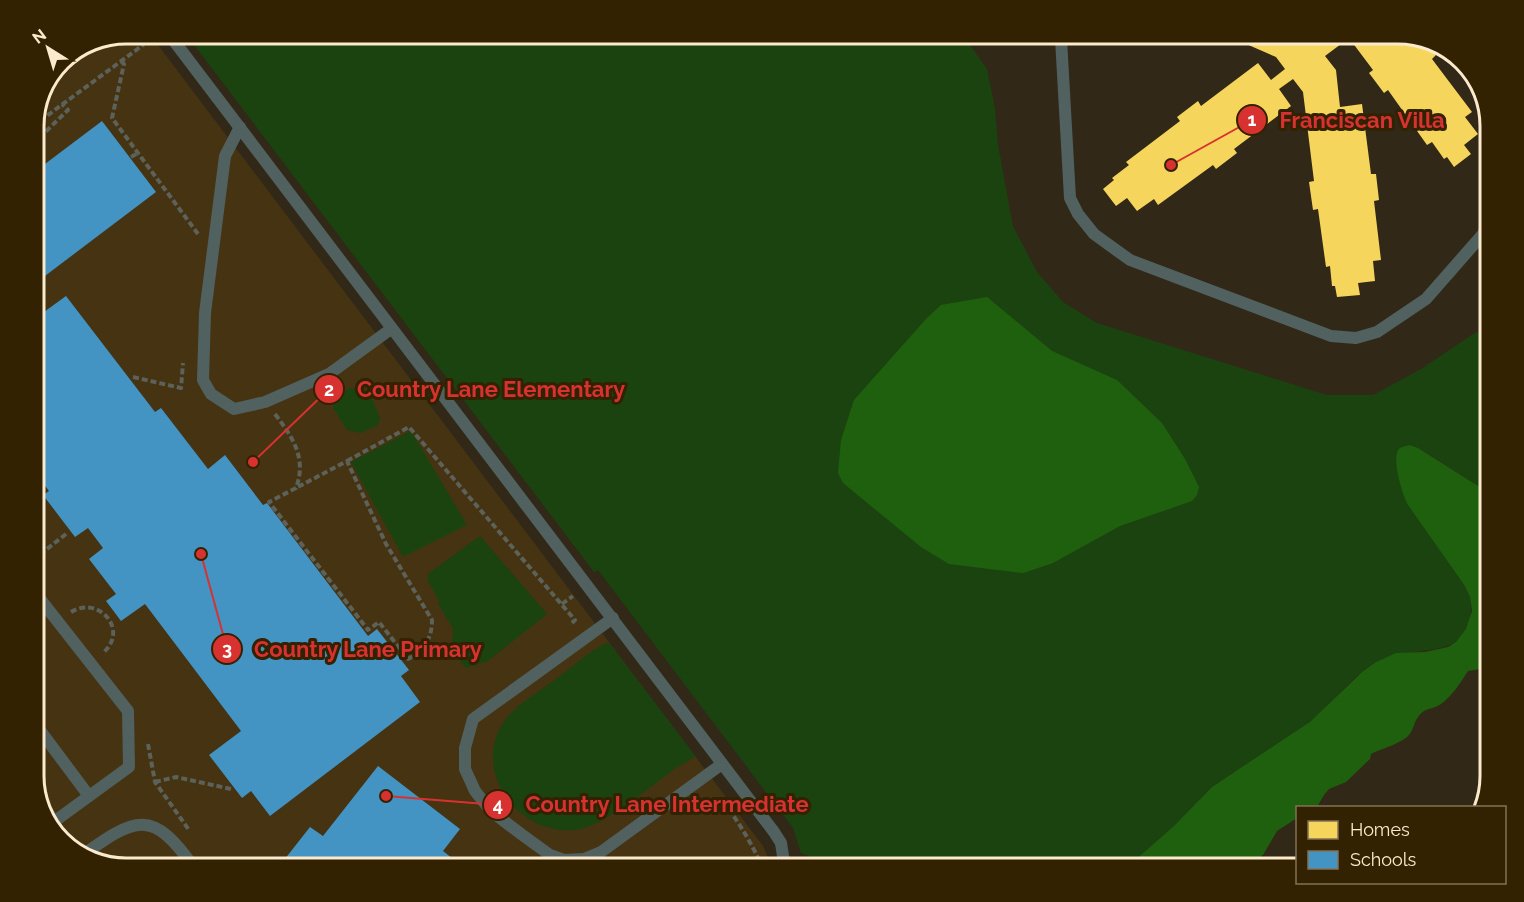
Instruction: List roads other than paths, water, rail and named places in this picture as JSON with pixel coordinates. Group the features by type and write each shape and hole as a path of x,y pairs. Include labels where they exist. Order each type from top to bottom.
{"lane":[{"path":"176,44 781,843 783,858"},
{"path":"1061,44 1070,198 1078,214 1094,234 1130,260 1331,336 1356,338 1377,332 1426,299 1480,237"},
{"path":"240,127 225,156 205,313 203,380 211,394 234,409 265,402 329,374 391,329"},
{"path":"44,604 128,711 129,767 56,820"},
{"path":"558,858 550,855 491,811 475,791 465,769 465,748 473,719 613,618"},
{"path":"44,736 89,796"},
{"path":"587,858 602,852 722,764"},
{"path":"89,850 127,826 148,825 168,835 188,858"}],"place":[{"name":"Franciscan Villa","path":"1171,165"},
{"name":"Country Lane Elementary","path":"253,462"},
{"name":"Country Lane Primary","path":"201,554"},
{"name":"Country Lane Intermediate","path":"386,796"}]}
